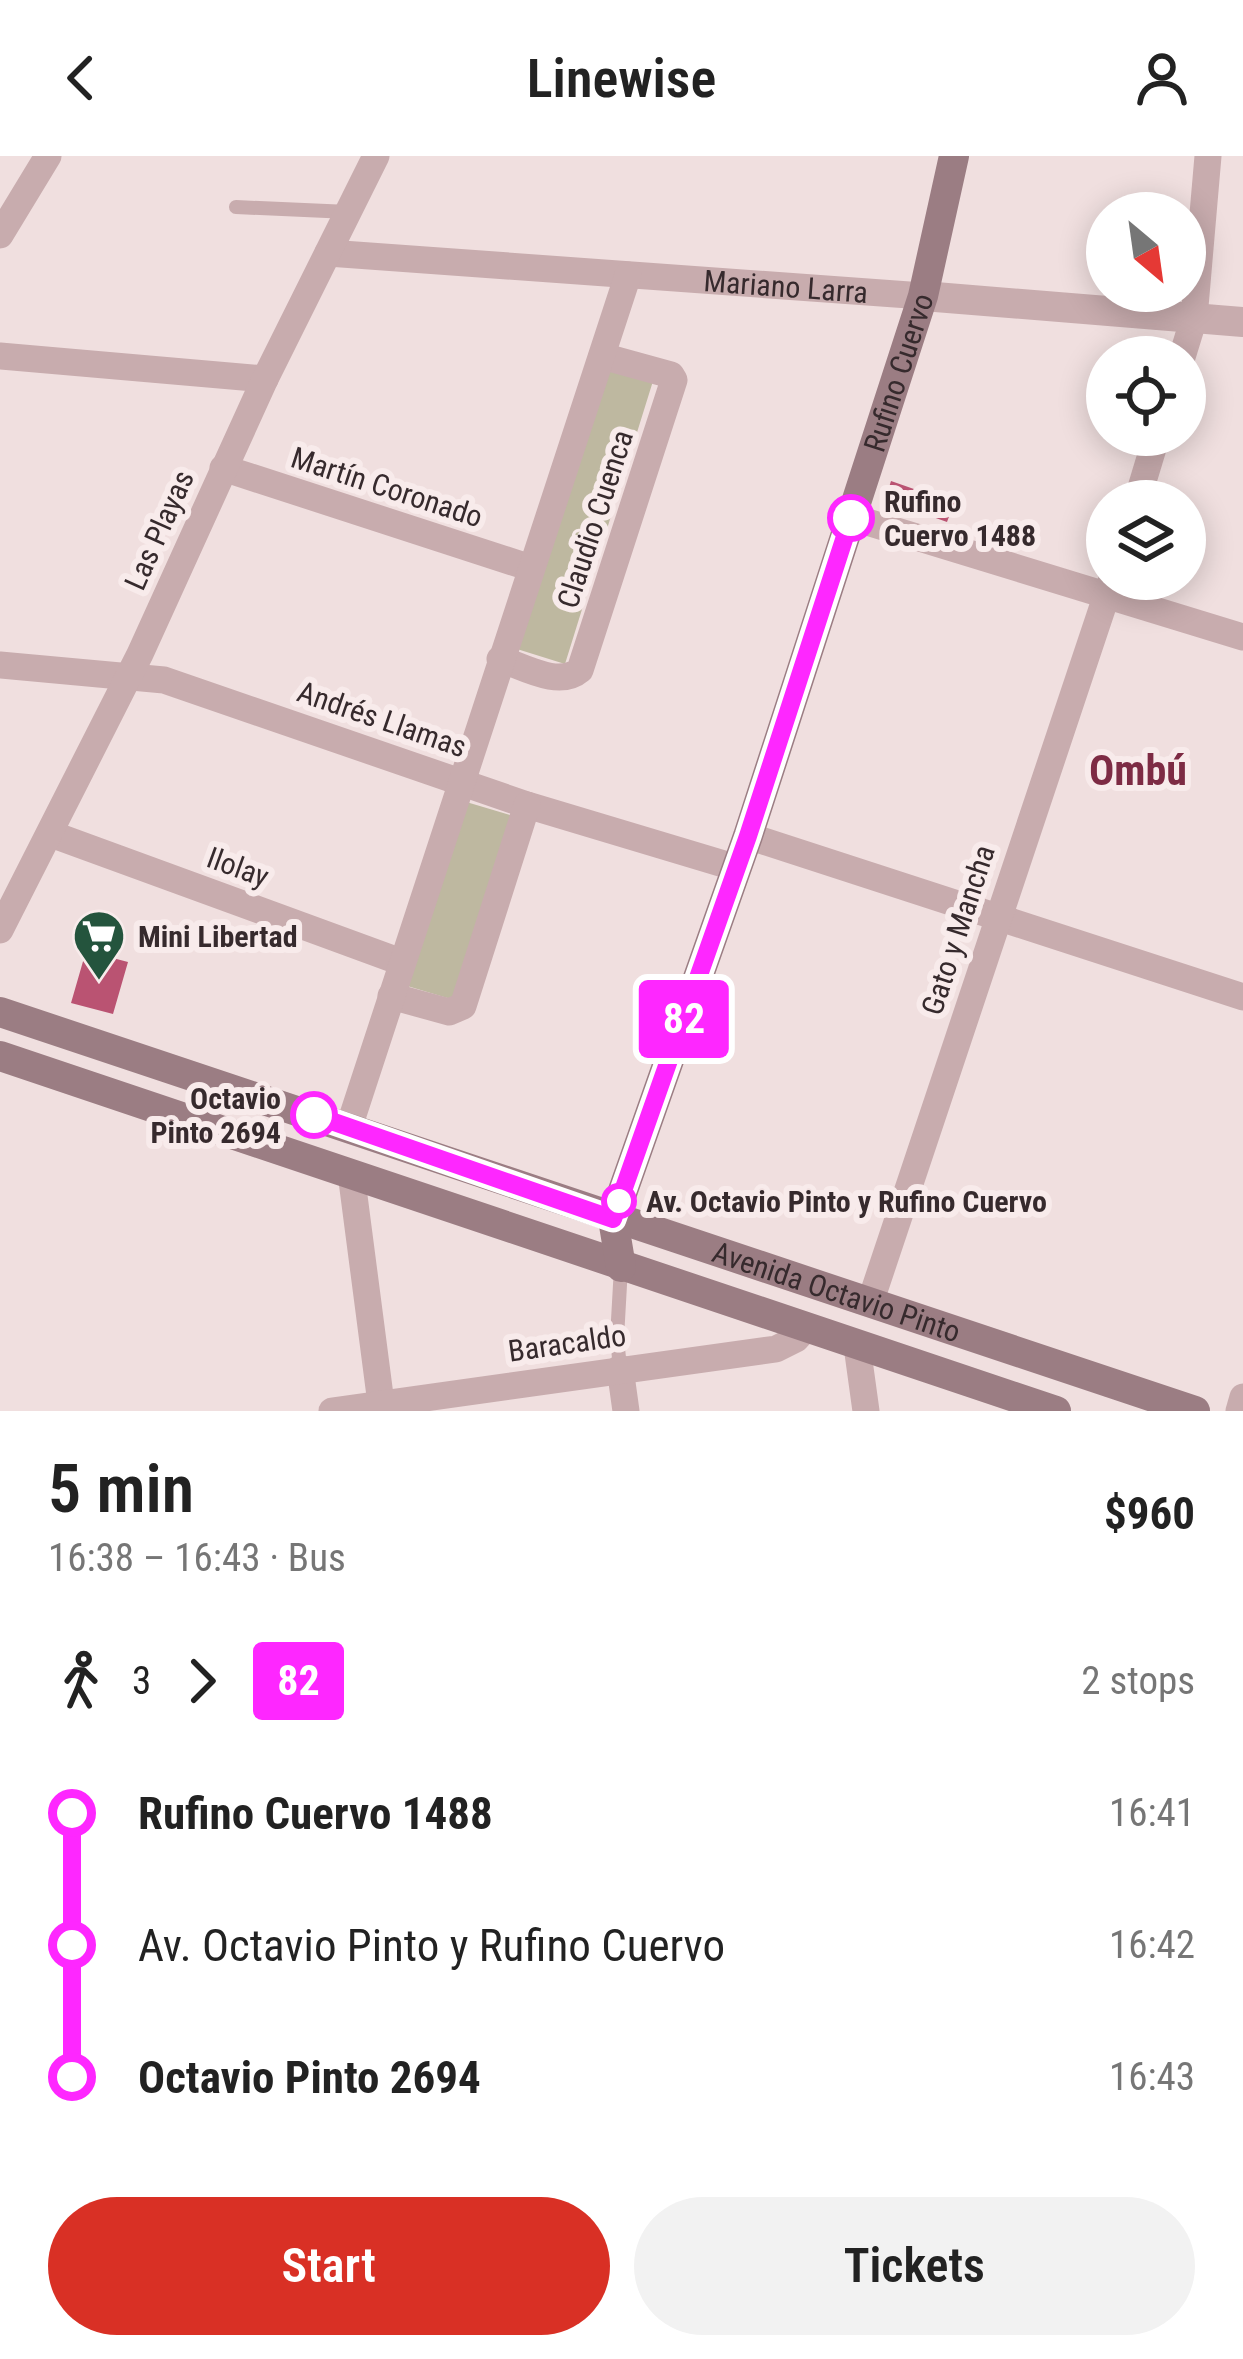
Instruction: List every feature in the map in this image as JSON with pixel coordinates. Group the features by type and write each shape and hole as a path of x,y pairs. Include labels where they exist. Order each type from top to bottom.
{"main road":[{"name":"Rufino Cuervo","path":"621,1267 613,1219 748,836 923,296 954,156"},
{"name":"Avenida Octavio Pinto","path":"0,1012 1195,1411"},
{"name":"Avenida Octavio Pinto","path":"0,1056 1056,1411"}],"street":[{"path":"0,235 8,205 48,156"},
{"name":"Las Playas","path":"0,930 52,834 265,379 376,156"},
{"path":"1188,336 1208,156"},
{"name":"Mariano Larra","path":"328,253 1243,322"},
{"name":"Claudio Cuenca","path":"349,1126 628,274"},
{"path":"0,356 265,379"},
{"name":"Claudio Cuenca","path":"500,659 560,679 571,678 580,670 674,380 671,375 602,356"},
{"name":"Martín Coronado","path":"223,468 531,568"},
{"path":"851,518 1086,582"},
{"name":"Gato y Mancha","path":"870,1303 1105,600"},
{"path":"1142,600 1243,637"},
{"name":"Andrés Llamas","path":"0,665 164,680 526,805 737,868"},
{"path":"391,996 449,1012 463,1006 526,805"},
{"name":"Ilolay","path":"52,834 401,962"},
{"path":"748,836 1243,997"},
{"path":"351,1173 381,1407"},
{"name":"Baracaldo","path":"332,1411 776,1349 805,1329"},
{"path":"856,1346 866,1411"},
{"path":"620,1368 626,1411"},
{"path":"1239,1411 1243,1397"}],"lane":[{"path":"236,207 349,212"},
{"path":"620,1368 621,1267"}],"shaded area":[{"path":"606,367 653,381 565,664 517,649"},
{"path":"463,801 513,816 454,1000 404,985"}],"building":[{"path":"891,481 954,503 947,522 885,500"},
{"name":"Mini Libertad","path":"86,951 128,962 113,1014 71,1003"}],"bus line":[{"name":"82","path":"314,1115 613,1219 748,836 851,518"}],"place":[{"name":"Rufino Cuervo 1488","path":"851,518"},
{"name":"Mini Libertad","path":"99,982"},
{"name":"Octavio Pinto 2694","path":"314,1115"},
{"name":"Av. Octavio Pinto y Rufino Cuervo","path":"619,1201"}],"district":[{"name":"Ombú","path":"1138,770"}]}
